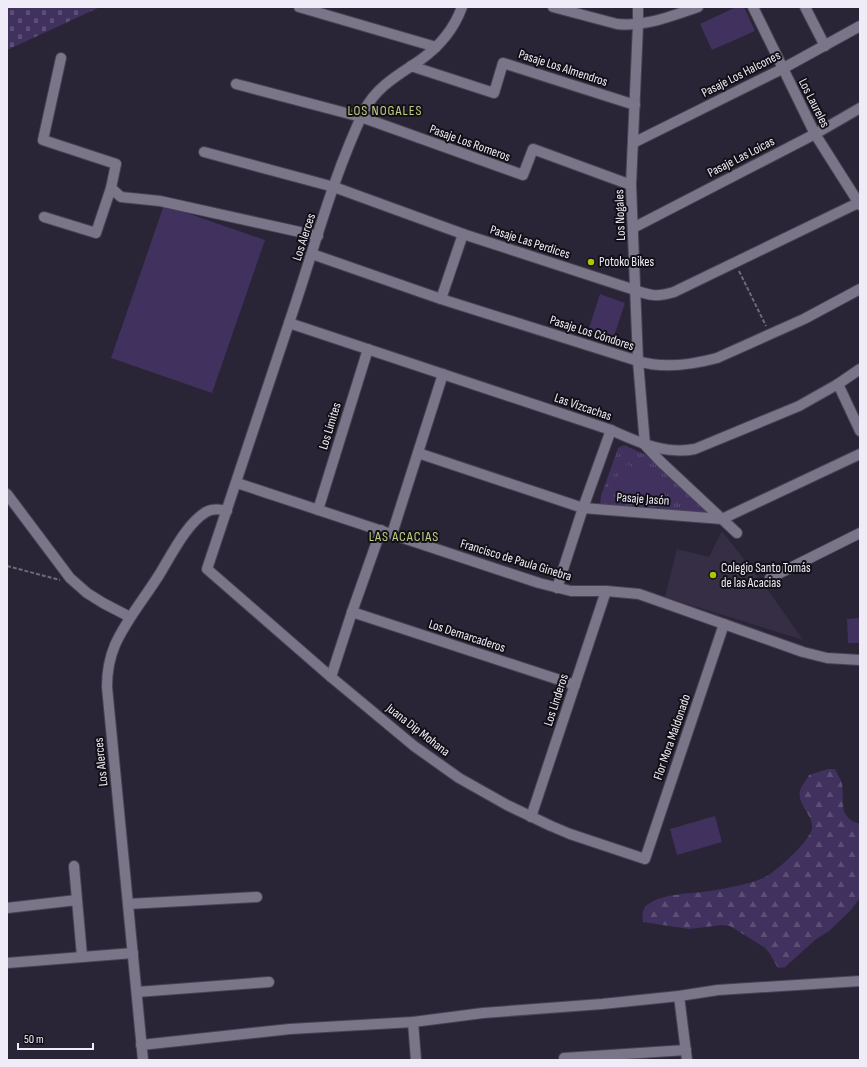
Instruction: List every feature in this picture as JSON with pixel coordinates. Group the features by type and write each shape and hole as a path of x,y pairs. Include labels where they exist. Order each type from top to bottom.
{"street":[{"path":"299,7 436,47"},
{"name":"Los Alerces","path":"207,569 237,483 334,187 361,118 370,101 384,85 436,47 451,29 458,18 462,7"},
{"path":"553,7 617,24 638,25 653,22 698,7"},
{"name":"Los Nogales","path":"638,7 631,185 638,361 645,445"},
{"name":"Los Laureles","path":"753,7 815,134 860,203"},
{"path":"805,7 824,46"},
{"name":"Pasaje Los Halcones","path":"633,143 782,69 860,26"},
{"path":"44,217 96,233 111,188 116,164 43,140 61,58"},
{"name":"Pasaje Los Almendros","path":"411,66 494,93 503,63 635,105"},
{"name":"Pasaje Los Romeros","path":"236,84 361,118 523,176 533,150 631,185"},
{"name":"Pasaje Las Loicas","path":"633,228 815,134 860,108"},
{"name":"Pasaje Las Perdices","path":"204,152 334,187 463,234 649,295 674,292 860,203"},
{"path":"111,188 121,197 160,201 318,236"},
{"path":"441,299 463,234"},
{"name":"Pasaje Los Cóndores","path":"312,254 441,299 647,364 665,366 703,362 728,354 804,319 860,289"},
{"name":"Las Vizcachas","path":"289,323 611,430 645,445 671,451 695,449 799,406 838,384 860,369"},
{"name":"Los Límites","path":"318,510 368,349"},
{"path":"392,534 443,374"},
{"path":"838,384 860,431"},
{"path":"557,588 583,508 611,430"},
{"path":"645,445 661,462 737,533"},
{"name":"Pasaje Jasón","path":"418,453 583,508 722,518 860,454"},
{"name":"Francisco de Paula Ginebra","path":"237,483 539,583 571,591 606,591 639,594 815,656 842,660 860,660"},
{"path":"7,494 65,572 87,592 103,603 130,617"},
{"name":"Los Alerces","path":"143,1060 107,687 108,665 119,637 130,617 179,541 194,522 203,514 215,509 227,511"},
{"path":"331,677 381,530"},
{"path":"770,578 860,533"},
{"name":"Juana Dip Mohana","path":"207,569 331,677 414,746 436,762 483,792 532,817 570,834 645,859"},
{"name":"Los Linderos","path":"532,817 606,591"},
{"name":"Los Demarcaderos","path":"352,612 575,685"},
{"name":"Flor Mora Maldonado","path":"645,859 724,624"},
{"path":"74,866 82,956"},
{"path":"128,904 257,897"},
{"path":"7,908 77,900"},
{"path":"7,963 133,953"},
{"path":"142,1045 290,1029 413,1022 483,1013 602,1004 679,996 718,990 860,981"},
{"path":"137,992 269,982"},
{"path":"564,1058 686,1055 679,996"},
{"path":"413,1022 416,1060"}],"path":[{"path":"735,262 770,334"},
{"path":"7,566 76,583"}],"shaded area":[{"name":"Colegio Santo Tomás de las Acacias","path":"722,531 770,593 803,640 665,597 677,549 709,557"}],"green space":[{"path":"7,7 100,7 7,50"},
{"path":"736,7 744,7 755,31 712,50 700,24"},
{"path":"164,205 265,240 212,393 111,358"},
{"path":"600,294 625,303 613,339 588,331"},
{"path":"624,445 646,455 708,513 600,505 601,496 618,448"},
{"path":"622,463 667,479 659,503 614,487"},
{"path":"860,618 860,643 848,643 847,619"},
{"path":"828,769 835,769 841,782 845,813 853,821 860,824 860,898 850,911 829,931 815,940 785,967 778,968 765,948 730,926 722,925 689,929 643,922 642,917 645,907 660,898 716,890 745,884 765,877 777,869 793,855 806,840 812,828 810,818 801,801 800,791 802,787 809,775"},
{"path":"715,816 722,842 677,855 670,829"}],"place":[{"name":"Potoko Bikes","path":"591,262"},
{"name":"Colegio Santo Tomás de las Acacias","path":"713,575"}],"district":[{"name":"LOS NOGALES","path":"385,110"},
{"name":"LAS ACACIAS","path":"404,536"}]}
